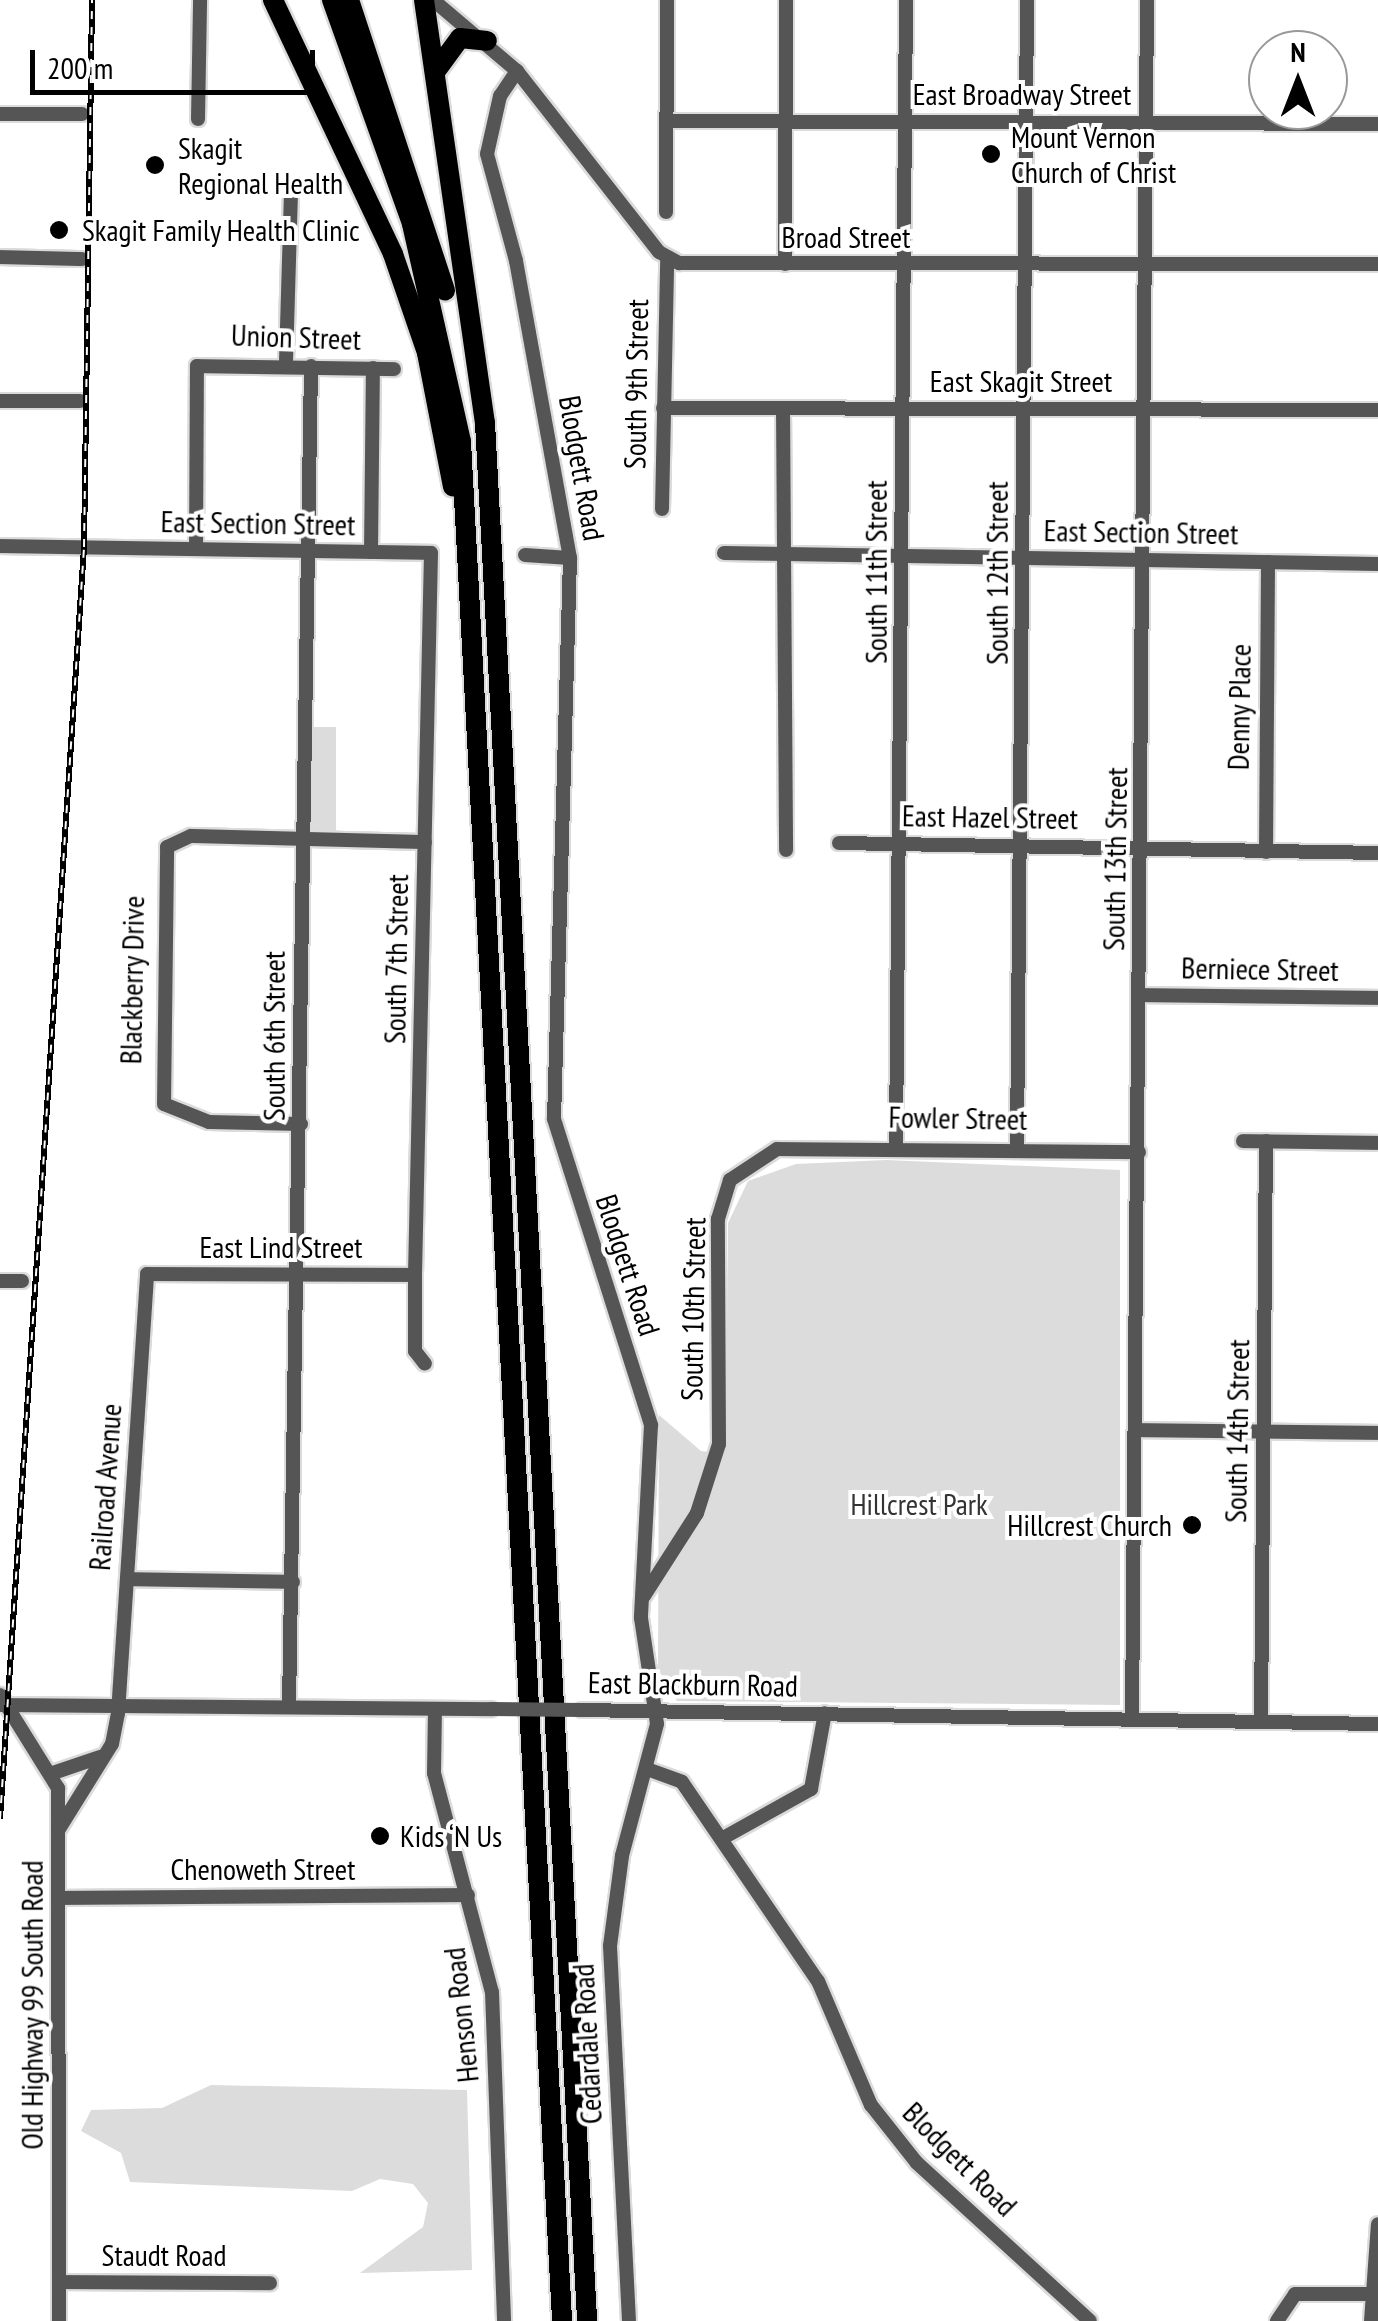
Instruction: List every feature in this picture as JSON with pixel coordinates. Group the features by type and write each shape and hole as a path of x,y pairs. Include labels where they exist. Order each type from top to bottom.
{"highway":[{"path":"273,0 370,199 427,352 452,478 482,753"},
{"path":"424,0 485,423 486,510 591,2321"},
{"path":"342,3 438,312 462,442 482,753 562,2321"},
{"path":"342,3 436,256 486,510"},
{"path":"434,74 460,38 487,41"},
{"path":"552,2166 552,2321"}],"street":[{"path":"198,119 200,0"},
{"path":"433,0 487,41 518,71 667,260"},
{"path":"666,212 667,0"},
{"path":"785,264 786,0"},
{"name":"South 11th Street","path":"896,1144 902,843 906,0"},
{"name":"South 12th Street","path":"1017,1147 1026,0"},
{"name":"South 13th Street","path":"1132,1719 1147,0"},
{"name":"Blodgett Road","path":"518,71 500,96 487,154 516,260 570,558 554,1119 652,1425 644,1596 658,1712 647,1769 682,1782 818,1981 870,2105 917,2163 1090,2321"},
{"path":"0,114 82,114"},
{"name":"East Broadway Street","path":"666,121 1378,124"},
{"path":"286,360 291,195"},
{"path":"0,257 82,259"},
{"name":"Broad Street","path":"667,260 785,264 1378,264"},
{"name":"South 9th Street","path":"662,510 667,260"},
{"name":"Union Street","path":"196,549 197,366 286,360 311,366 394,369"},
{"name":"South 6th Street","path":"289,1707 311,366"},
{"path":"372,552 373,368"},
{"path":"0,401 80,401"},
{"name":"East Skagit Street","path":"663,408 1378,410"},
{"path":"783,408 786,850"},
{"name":"East Section Street","path":"0,546 431,552"},
{"name":"South 7th Street","path":"425,1364 415,1351 415,1275 431,552"},
{"name":"East Section Street","path":"724,553 1378,564"},
{"path":"525,555 570,558"},
{"name":"Denny Place","path":"1266,852 1268,562"},
{"name":"Blackberry Drive","path":"301,1124 209,1122 164,1104 162,860 178,839 302,840"},
{"path":"302,840 425,842"},
{"name":"East Hazel Street","path":"840,843 1378,853"},
{"name":"Berniece Street","path":"1140,995 1378,998"},
{"path":"1243,1140 1378,1143"},
{"name":"South 14th Street","path":"1261,1722 1266,1142"},
{"name":"Fowler Street","path":"777,1149 896,1144 1138,1152"},
{"name":"South 10th Street","path":"644,1596 697,1513 719,1444 718,1219 730,1180 777,1149"},
{"name":"East Lind Street","path":"146,1274 415,1275"},
{"name":"Railroad Avenue","path":"59,1830 100,1757 112,1744 118,1704 146,1274"},
{"path":"0,1281 22,1281"},
{"path":"1135,1430 1378,1433"},
{"path":"126,1579 293,1582"},
{"name":"East Blackburn Road","path":"2,1702 1378,1724"},
{"name":"Old Highway 99 South Road","path":"2,1702 53,1773 59,1830 59,2321"},
{"name":"Henson Road","path":"435,1709 434,1772 492,1992 504,2321"},
{"path":"722,1838 811,1790 825,1713"},
{"path":"53,1773 100,1757"},
{"name":"Cedardale Road","path":"629,2321 610,1946 622,1856 647,1769"},
{"name":"Chenoweth Street","path":"60,1898 468,1895"},
{"path":"1371,2321 1370,2294 1378,2231"},
{"name":"Staudt Road","path":"58,2282 270,2283"},
{"path":"1277,2321 1295,2294 1370,2294"}],"green space":[{"path":"313,727 336,727 336,832 312,832"},
{"name":"Hillcrest Park","path":"886,1160 1120,1170 1120,1705 677,1701 658,1669 659,1415 701,1451 726,1454 728,1223 748,1181 796,1164"},
{"path":"211,2085 467,2090 472,2270 360,2273 423,2227 428,2203 413,2184 380,2179 352,2191 130,2182 121,2153 81,2131 91,2110 162,2108"}],"railway":[{"path":"0,1819 84,547 92,0"}],"place":[{"name":"Mount Vernon Church of Christ","path":"991,154"},
{"name":"Skagit Regional Health","path":"155,165"},
{"name":"Skagit Family Health Clinic","path":"59,230"},
{"name":"Hillcrest Church","path":"1192,1525"},
{"name":"Kids ‘N Us","path":"380,1836"}]}
